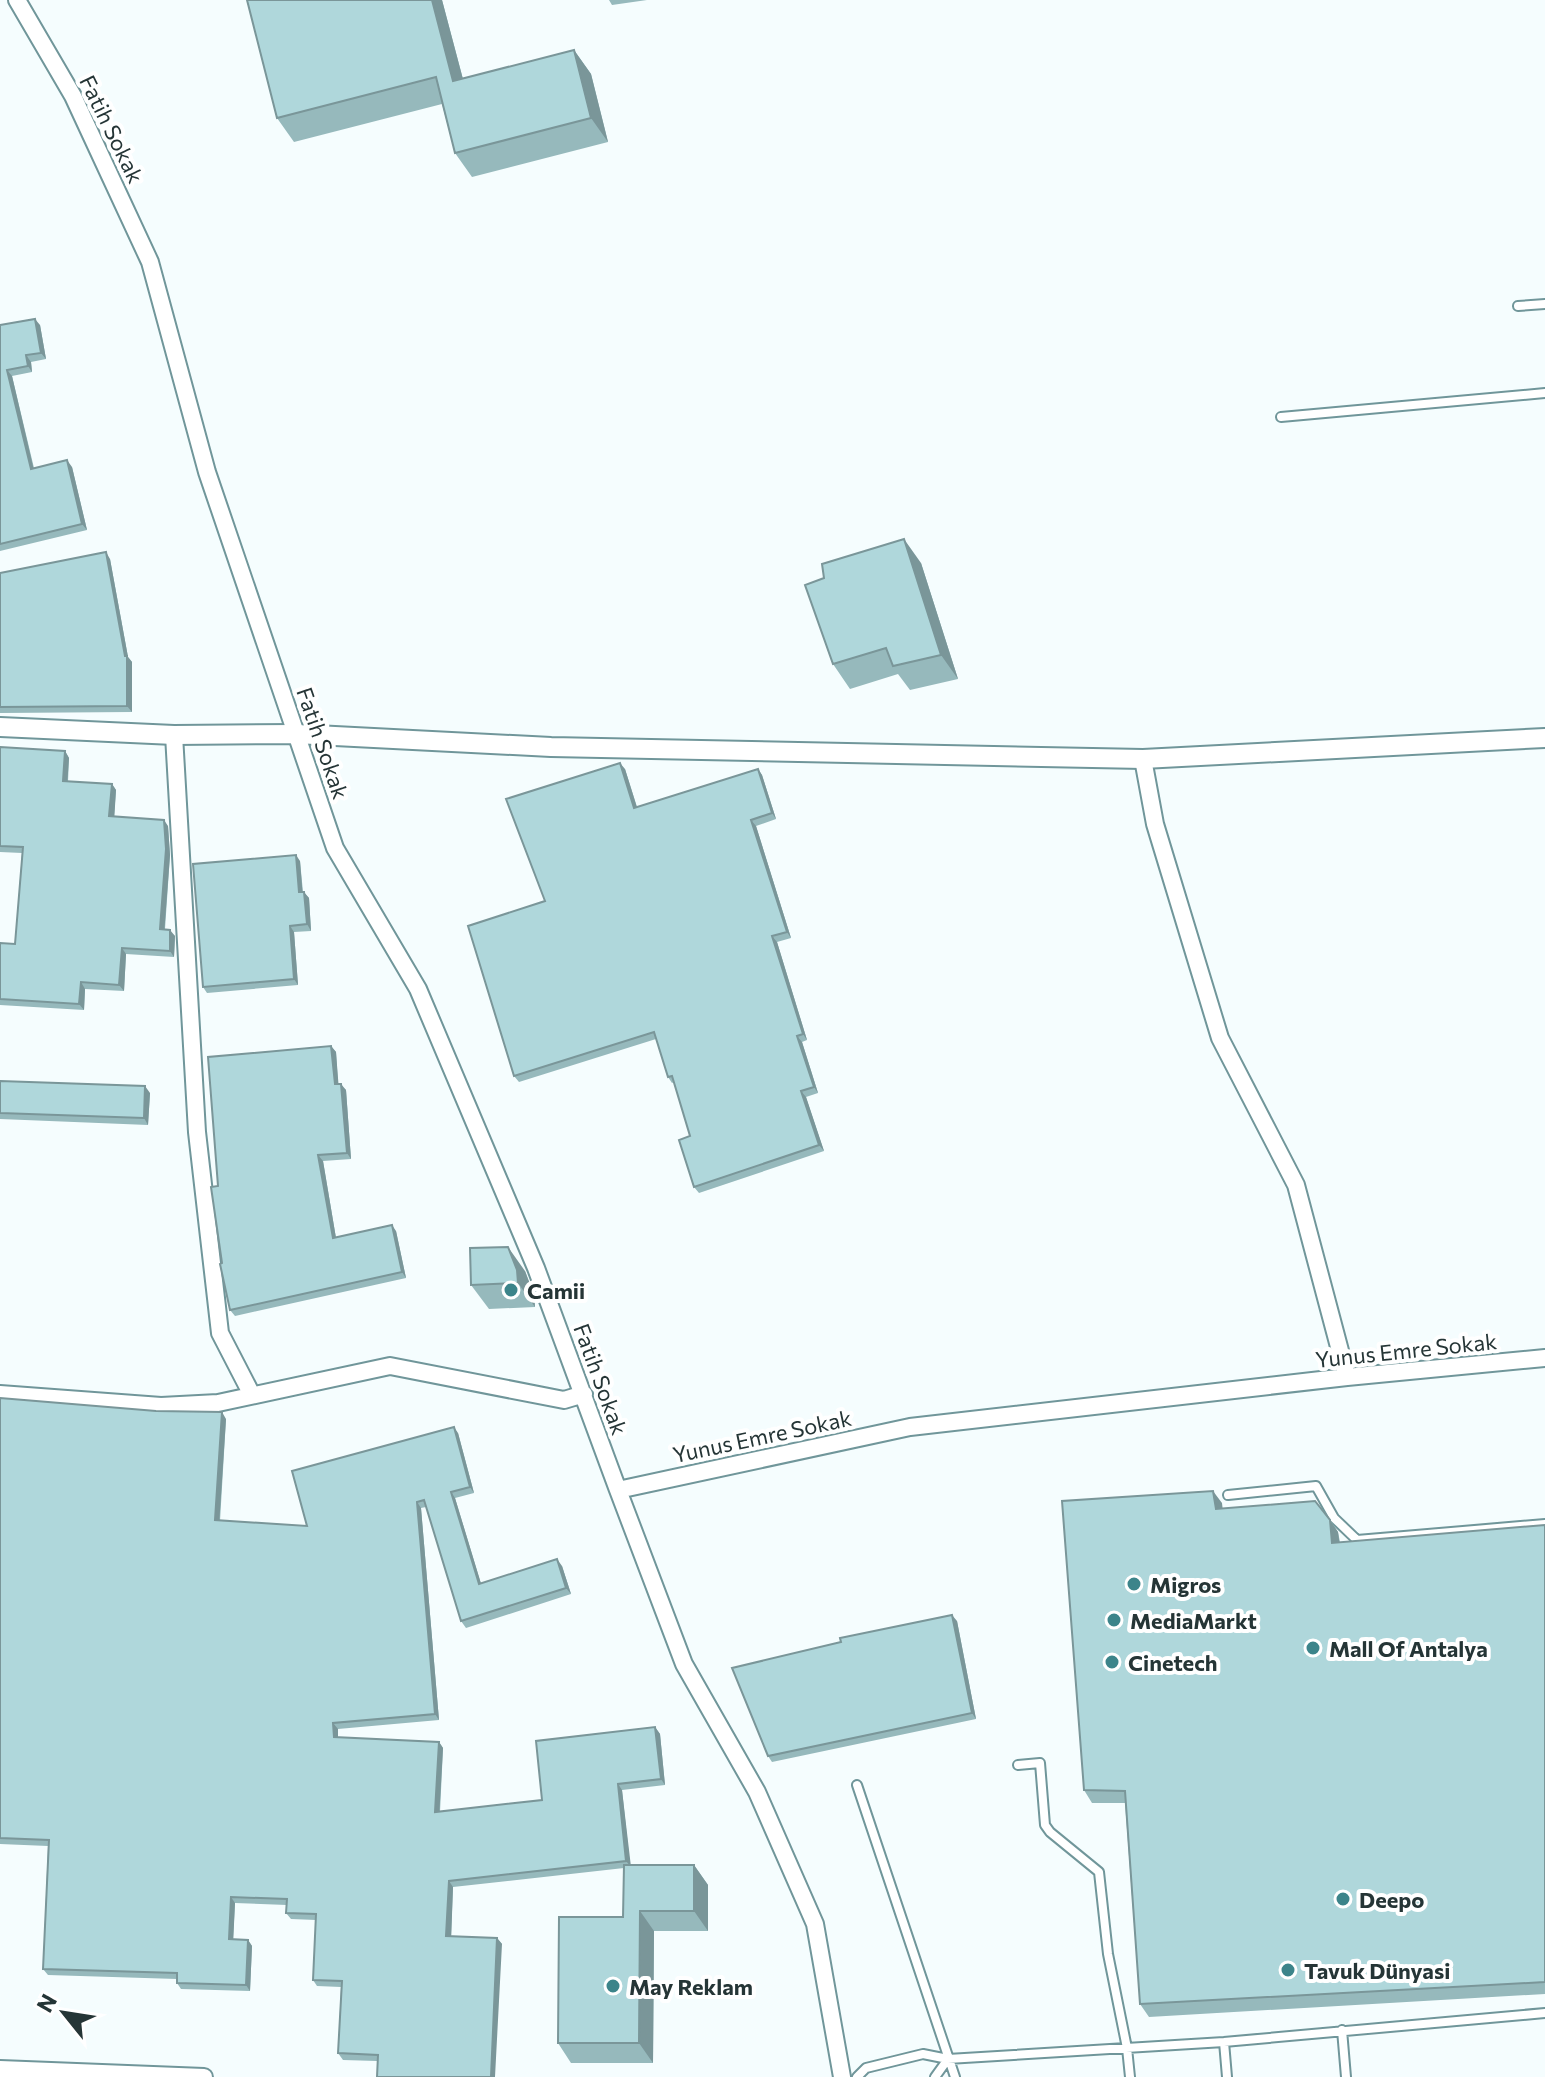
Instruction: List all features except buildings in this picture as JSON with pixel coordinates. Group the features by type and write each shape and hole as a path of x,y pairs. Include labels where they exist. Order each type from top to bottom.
{"street":[{"name":"Fatih Sokak","path":"17,0 73,96 150,262 207,472 335,848 418,989 536,1268 618,1490"},
{"path":"0,727 174,735 296,734 551,747 1143,759 1545,738"},
{"path":"174,735 197,1132 220,1333 252,1395"},
{"path":"1143,759 1155,824 1220,1038 1296,1185 1347,1377"},
{"name":"Yunus Emre Sokak","path":"618,1490 910,1427 1347,1377 1545,1358"},
{"path":"0,1394 161,1406 218,1403 390,1366 564,1400 584,1394"},
{"path":"618,1490 684,1664 757,1792 815,1924 842,2077"},
{"path":"0,2069 18,2074 204,2077"}],"lane":[{"path":"1518,306 1545,304"},
{"path":"1281,417 1545,393"},
{"path":"1228,1495 1316,1486 1334,1518 1357,1540 1545,1524"},
{"path":"1018,1765 1040,1763 1045,1825 1099,1872 1108,1954 1130,2077"},
{"path":"857,1785 955,2077"},
{"path":"857,2077 866,2068 923,2054 948,2059 1224,2042 1545,2013"},
{"path":"1342,2030 1346,2077"},
{"path":"1224,2042 1227,2077"},
{"path":"935,2077 948,2059"}],"place":[{"name":"Camii","path":"511,1290"},
{"name":"Migros","path":"1134,1584"},
{"name":"MediaMarkt","path":"1114,1620"},
{"name":"Mall Of Antalya","path":"1313,1648"},
{"name":"Cinetech","path":"1112,1662"},
{"name":"Deepo","path":"1343,1899"},
{"name":"Tavuk Dünyasi","path":"1288,1970"},
{"name":"May Reklam","path":"613,1986"}]}
